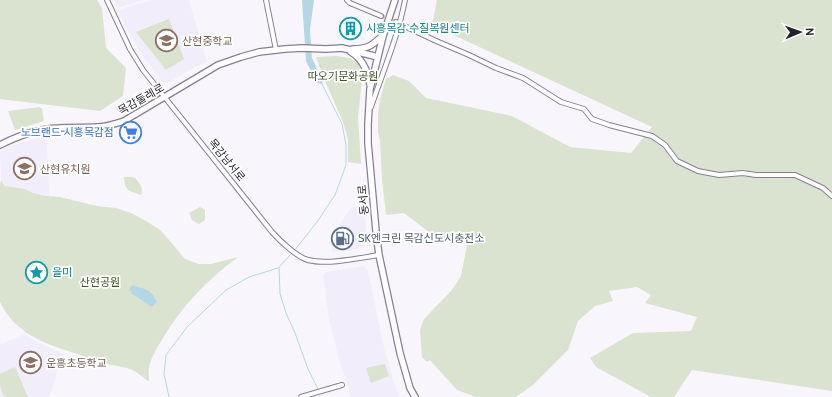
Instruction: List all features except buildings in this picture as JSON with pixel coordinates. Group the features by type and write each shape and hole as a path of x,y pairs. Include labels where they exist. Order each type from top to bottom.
{"street":[{"name":"목감남서로","path":"107,0 130,49 143,70 272,232 290,250 307,260 319,262 379,255"},
{"path":"266,0 276,50"},
{"path":"347,0 350,3 381,16"},
{"name":"동서로","path":"394,0 383,36 370,89 368,143 379,255 400,353 410,388 415,397"},
{"path":"369,111 394,45 398,23 405,0"},
{"path":"398,23 496,68 523,78 561,102 584,109 592,119 652,136 665,145 677,161 698,171 719,175 742,173 756,175 795,175 823,188 832,196"},
{"path":"342,48 354,49 370,47 383,36"},
{"name":"목감둘레로","path":"0,145 17,136 43,129 98,127 124,121 218,65 241,56 285,49 342,48"},
{"path":"342,48 378,57"},
{"path":"342,48 358,57 366,69 370,89"},
{"path":"302,397 342,385"}],"shaded area":[{"path":"114,0 143,0 117,8"},
{"name":"산현중학교","path":"152,0 189,0 207,62 195,67 168,83 163,82 143,57 118,10"},
{"name":"산현유치원","path":"45,136 47,139 49,196 33,193 25,189 6,186 1,180 0,152 11,146"},
{"path":"364,206 367,240 363,246 358,250 332,252 331,238 351,207"},
{"path":"363,266 368,270 384,348 396,389 400,397 351,397 339,360 329,319 323,275 327,272"},
{"name":"운흥초등학교","path":"24,334 39,343 62,353 51,393 48,397 0,397 0,343 2,344"}],"green space":[{"path":"0,0 97,0 102,8 106,48 126,68 123,96 100,111 0,99"},
{"path":"437,0 832,0 832,391 692,370 674,397 651,397 596,367 590,358 633,333 691,331 697,317 645,303 651,295 637,287 609,291 613,301 595,306 578,321 568,350 533,385 516,397 476,397 457,390 430,360 427,362 422,357 420,330 424,319 452,290 461,276 468,240 435,238 404,213 386,215 380,140 378,132 378,114 380,99 386,79 393,75 409,81 426,98 512,116 570,147 631,153 652,127 432,25"},
{"path":"169,19 184,59 166,70 136,32"},
{"name":"따오기문화공원","path":"337,56 350,58 358,63 362,73 358,117 361,164 348,162 348,139 343,122 316,57"},
{"path":"40,107 42,109 44,121 15,130 8,111"},
{"path":"124,177 131,177 137,180 142,188 141,195 128,190 125,185"},
{"name":"산현공원","path":"1,180 5,186 25,189 33,193 60,197 97,206 116,208 131,213 160,230 185,259 199,264 211,264 238,257 216,274 196,294 170,326 157,347 150,363 149,381 130,369 94,361 41,341 22,329 6,313 0,302"},
{"path":"200,207 205,210 205,220 199,224 192,220 189,213"},
{"path":"385,364 389,376 371,383 366,368"},
{"path":"15,367 28,397 4,397 0,386 0,374"}],"water":[{"path":"302,0 314,0 310,29 312,58 323,81 322,84 317,83 306,61"},
{"path":"132,285 149,291 157,302 152,307 131,293 132,291 129,290"}],"waterway":[{"path":"294,251 317,222 335,195 346,165 346,145 342,124 322,84"},
{"path":"292,253 279,267 280,294 308,369 319,391"},
{"path":"169,397 164,374 166,355 187,327 226,290 249,277 278,268"}],"tunnel":[{"path":"381,16 396,22"}],"place":[{"name":"시흥목감 수질복원센터","path":"350,28"},
{"name":"산현중학교","path":"167,41"},
{"name":"노브랜드 시흥목감점","path":"130,132"},
{"name":"산현유치원","path":"25,169"},
{"name":"SK엔크린 목감신도시충전소","path":"342,238"},
{"name":"을미","path":"36,272"},
{"name":"운흥초등학교","path":"30,363"}]}
